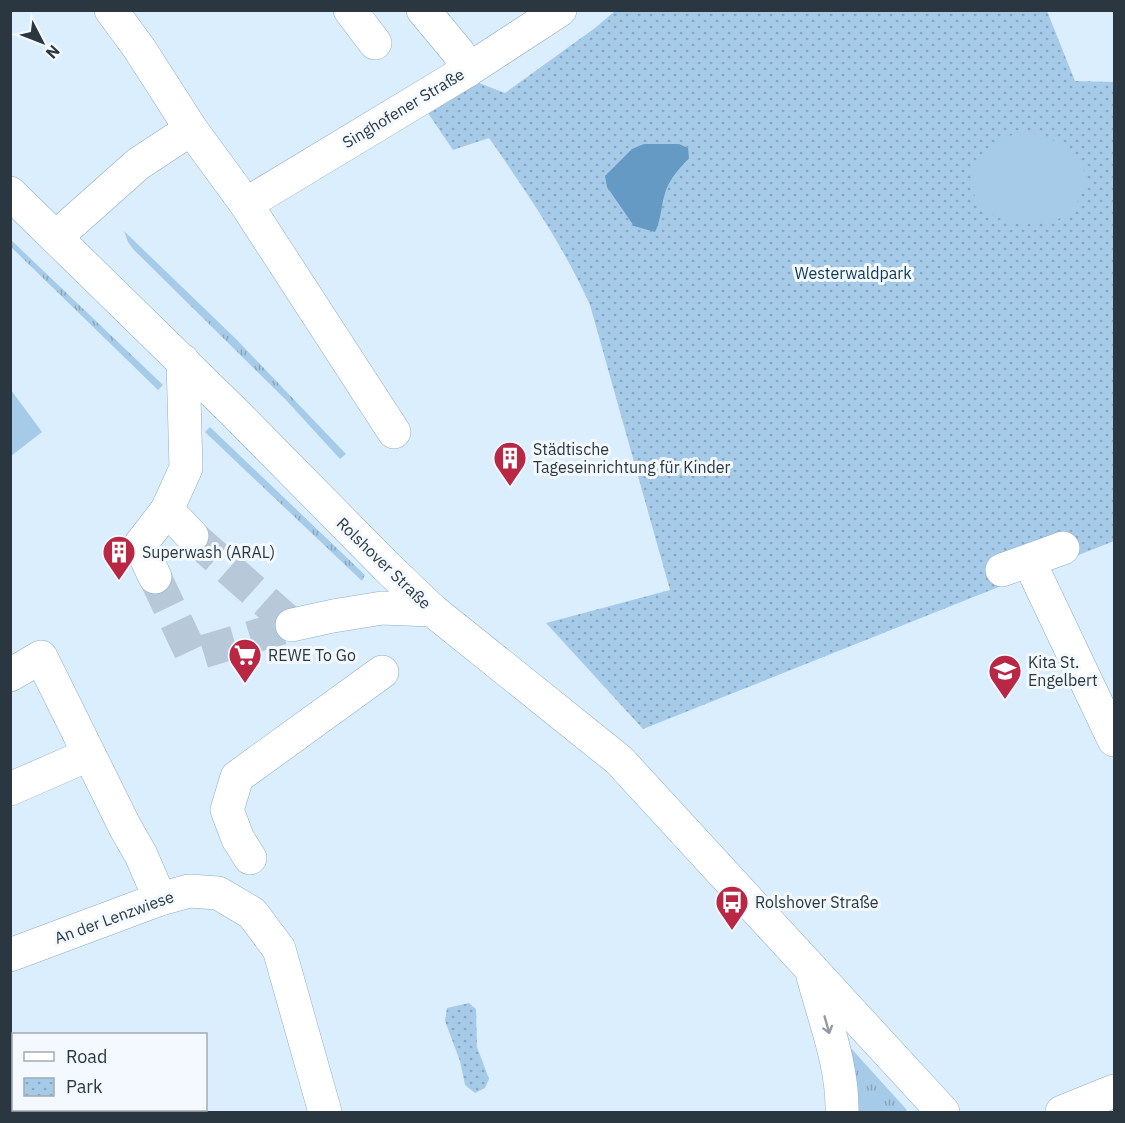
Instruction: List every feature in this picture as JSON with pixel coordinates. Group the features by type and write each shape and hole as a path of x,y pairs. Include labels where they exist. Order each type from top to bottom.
{"street":[{"path":"111,10 139,48 191,129 246,204 394,432"},
{"path":"350,10 375,43"},
{"path":"423,10 458,52 464,71"},
{"name":"Singhofener Straße","path":"246,204 560,10"},
{"path":"56,237 138,164 191,129"},
{"name":"Rolshover Straße","path":"10,193 183,361 432,610 619,760 944,1113"},
{"path":"155,577 140,545 167,510 186,468 183,361"},
{"path":"167,510 192,536"},
{"path":"1063,548 1016,566 1114,740"},
{"path":"292,625 382,608 432,610"},
{"path":"10,675 41,657 124,827 141,855 160,899"},
{"path":"250,858 238,839 227,810 237,777 381,672"},
{"path":"10,789 88,755"},
{"name":"An der Lenzwiese","path":"10,955 160,899 189,891 218,893 252,913 279,949 325,1113"},
{"path":"811,969 831,1038 842,1090 842,1113"},
{"path":"1062,1113 1114,1091"}],"green space":[{"name":"Westerwaldpark","path":"615,11 1047,11 1075,81 1114,82 1114,541 643,729 546,623 670,590 590,305 556,240 489,138 453,150 426,110 474,81 505,93"},
{"path":"1021,132 1047,138 1060,144 1072,152 1080,162 1085,174 1084,187 1078,201 1069,212 1058,219 1032,224 1008,221 997,217 983,207 974,194 971,176 978,158 993,144"},
{"path":"124,231 236,339 346,454 340,459 285,399 133,249"},
{"path":"10,239 163,385 158,390 11,247"},
{"path":"11,390 42,432 10,456"},
{"path":"210,427 365,575 362,581 205,432"},
{"path":"469,1003 476,1009 477,1047 489,1079 485,1088 475,1093 465,1085 460,1061 445,1021 447,1008"},
{"path":"848,1045 906,1109 907,1112 856,1112"}],"shaded area":[{"path":"644,144 679,144 688,148 689,158 673,177 666,190 655,232 634,226 607,187 605,176 632,149"}],"tunnel":[{"path":"192,536 292,625"},
{"path":"155,577 192,655 292,625"}],"place":[{"name":"Städtische Tageseinrichtung für Kinder","path":"510,487"},
{"name":"Superwash (ARAL)","path":"119,581"},
{"name":"REWE To Go","path":"245,684"},
{"name":"Kita St. Engelbert","path":"1005,700"},
{"name":"Rolshover Straße","path":"732,931"}]}
